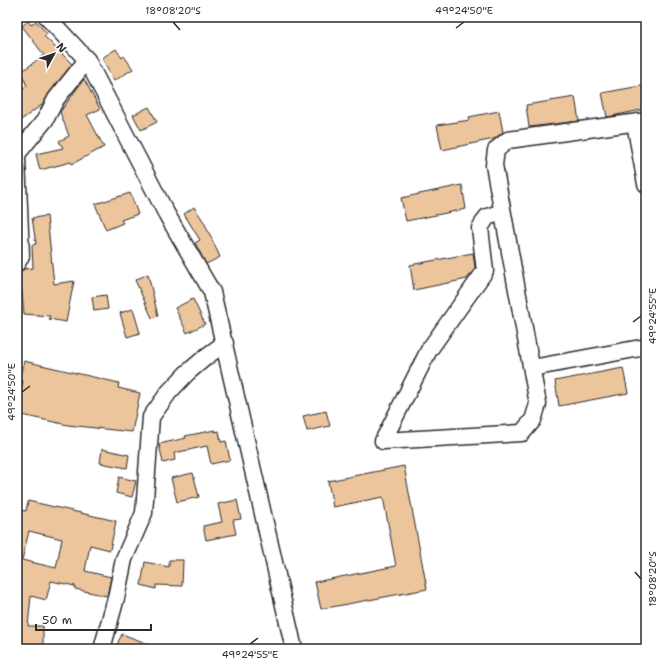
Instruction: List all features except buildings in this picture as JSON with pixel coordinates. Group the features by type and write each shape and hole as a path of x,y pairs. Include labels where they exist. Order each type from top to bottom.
{"street":[{"path":"48,17 87,60 166,213 212,292 226,343 294,649"},
{"path":"17,154 45,120 56,99 87,60"},
{"path":"502,212 487,217 480,228 485,272 429,350 383,441 522,434 533,420 538,404 494,165 496,150 508,140 641,122 646,184"},
{"path":"17,159 21,256 17,263"},
{"path":"102,649 116,598 124,558 144,514 152,417 169,392 187,373 207,356 226,343"},
{"path":"532,368 646,347"}]}
